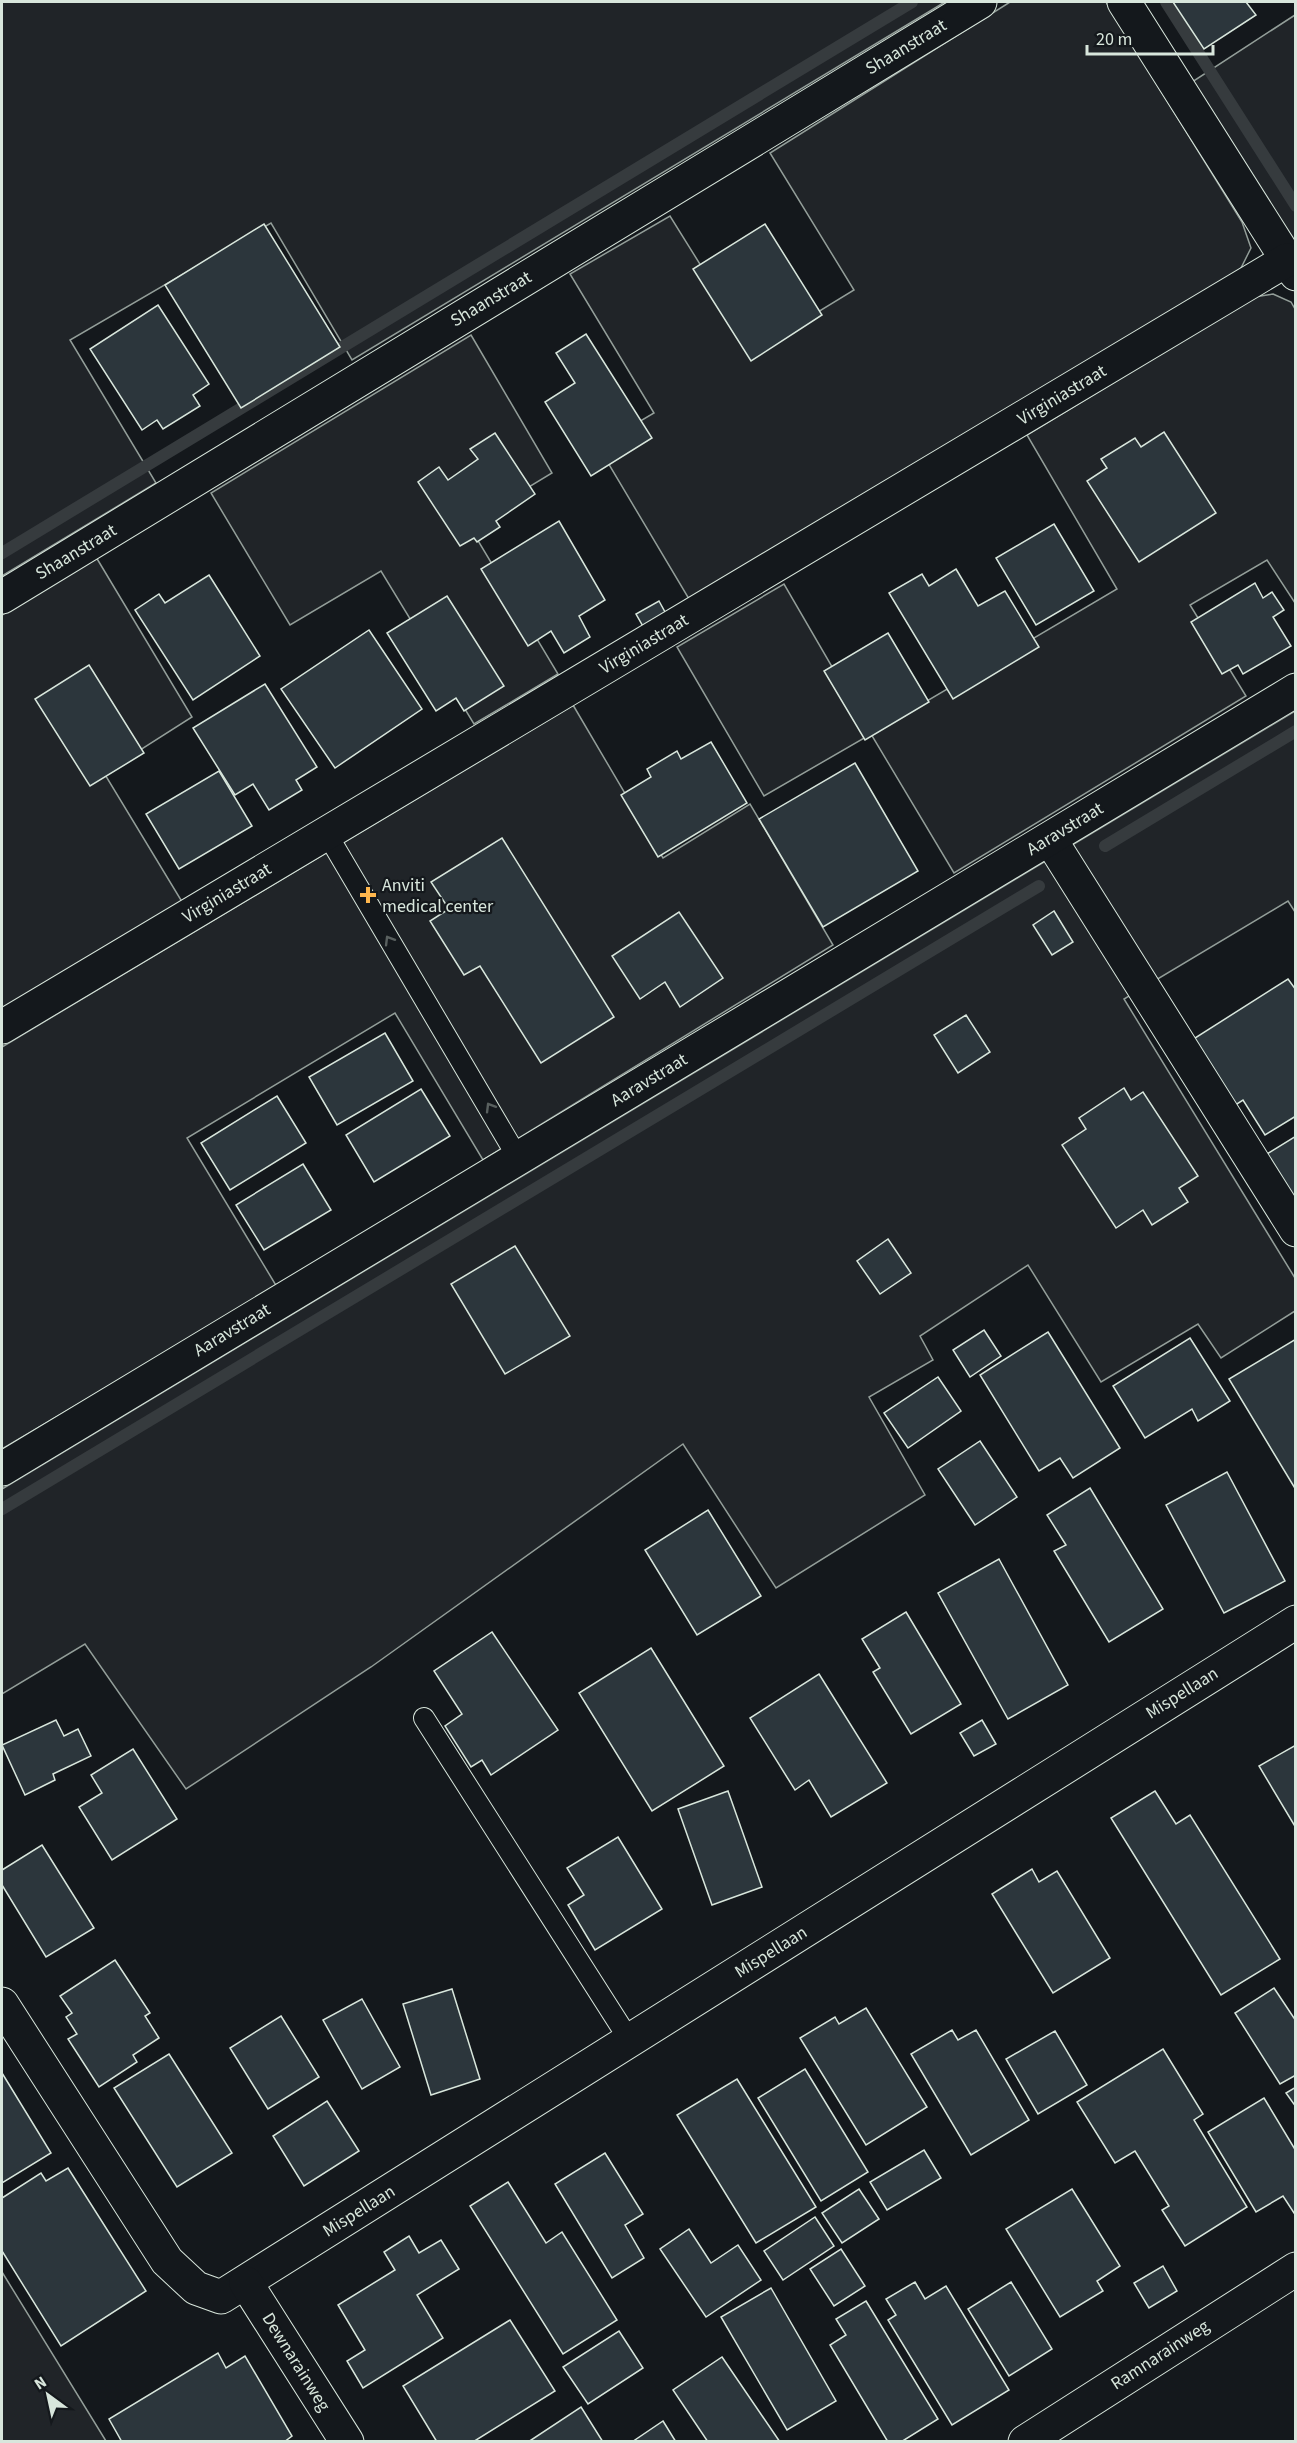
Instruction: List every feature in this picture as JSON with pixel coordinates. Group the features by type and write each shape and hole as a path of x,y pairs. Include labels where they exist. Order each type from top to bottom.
{"street":[{"name":"Shaanstraat","path":"2,597 980,2"},
{"path":"1124,2 1291,267"},
{"name":"Virginiastraat","path":"2,1028 327,834 1291,267"},
{"name":"Aaravstraat","path":"2,1469 1296,690"},
{"path":"1050,839 1296,1230"},
{"name":"Mispellaan","path":"2,2004 167,2261 196,2288 220,2297 246,2283 1296,1622"},
{"name":"Ramnarainweg","path":"1025,2442 1296,2269"},
{"name":"Dewnarainweg","path":"246,2283 347,2442"}],"lane":[{"path":"327,834 518,1158"},
{"path":"424,1718 630,2041"}],"shaded area":[{"path":"2,2 945,2 352,360 271,223 70,340 156,483 2,576"},
{"path":"1010,2 1106,2 1242,222 1251,248 1239,272 689,599 598,446 654,413 570,274 670,216 754,351 854,290 770,153"},
{"path":"1295,15 1295,245 1192,82"},
{"path":"1273,294 1291,302 1295,309 1295,603 1267,560 1190,605 1246,696 954,873 871,734 1117,589 1027,435 1254,297"},
{"path":"471,335 552,473 468,524 558,674 474,724 381,571 290,625 211,493"},
{"path":"96,557 192,717 104,773 184,905 2,1010 2,615"},
{"path":"784,584 871,734 764,796 677,647"},
{"path":"573,705 663,858 750,804 833,945 483,1160 395,1013 187,1138 277,1287 2,1449 2,1047"},
{"path":"1295,711 1295,912 1288,901 1124,999 1295,1278 1295,1311 1221,1358 1198,1324 1101,1382 1028,1265 920,1336 933,1360 869,1397 925,1495 776,1588 683,1444 371,1667 186,1789 85,1644 2,1694 2,1489"},
{"path":"2,2272 106,2441 2,2441"}],"building":[{"path":"1173,2 1246,2 1256,15 1204,49"},
{"path":"264,224 340,347 241,408 165,285"},
{"path":"765,224 822,315 751,361 693,269"},
{"path":"158,305 209,384 193,395 200,406 163,429 157,420 142,430 90,349"},
{"path":"586,334 652,438 591,476 545,402 575,383 556,353"},
{"path":"1164,432 1216,513 1139,562 1087,481 1107,468 1101,459 1135,438 1141,447"},
{"path":"495,433 535,494 496,521 500,527 477,542 474,538 460,546 418,482 439,467 448,480 478,459 470,449"},
{"path":"559,521 605,600 579,616 590,637 564,653 551,631 528,646 481,569"},
{"path":"1054,524 1094,591 1036,625 996,558"},
{"path":"956,569 978,606 1005,591 1039,647 953,699 889,593 922,574 929,586"},
{"path":"209,575 260,656 193,700 135,610 159,594 165,603"},
{"path":"1255,583 1263,598 1272,592 1284,610 1273,617 1291,646 1243,674 1238,665 1222,674 1191,622"},
{"path":"447,596 504,686 464,711 456,698 436,711 387,633"},
{"path":"659,601 671,623 648,635 636,614"},
{"path":"369,630 422,709 335,768 281,689"},
{"path":"888,633 929,702 865,740 824,671"},
{"path":"89,665 144,753 90,786 35,699"},
{"path":"265,684 317,767 296,780 302,790 269,810 253,784 235,795 193,728"},
{"path":"711,742 747,803 658,857 621,795 651,777 647,769 677,751 681,759"},
{"path":"855,763 918,871 823,927 759,819"},
{"path":"219,771 252,826 179,869 146,814"},
{"path":"502,838 614,1017 541,1063 480,966 464,975 430,921 449,909 431,882"},
{"path":"1054,911 1073,942 1052,955 1033,925"},
{"path":"679,912 723,978 680,1007 665,982 640,999 612,956"},
{"path":"1288,979 1296,990 1296,1116 1265,1135 1243,1100 1226,1111 1184,1045"},
{"path":"966,1015 990,1052 958,1073 934,1035"},
{"path":"385,1033 413,1081 337,1125 309,1077"},
{"path":"1124,1088 1131,1100 1143,1092 1198,1176 1179,1188 1188,1202 1152,1225 1143,1210 1116,1228 1062,1145 1086,1129 1079,1118"},
{"path":"421,1089 450,1136 374,1182 346,1135"},
{"path":"277,1096 306,1143 230,1190 201,1143"},
{"path":"1296,1136 1296,1227 1254,1162"},
{"path":"303,1164 331,1210 264,1250 236,1205"},
{"path":"888,1239 911,1273 880,1294 857,1261"},
{"path":"515,1246 570,1336 505,1374 451,1284"},
{"path":"984,1330 1001,1356 970,1377 953,1350"},
{"path":"1048,1332 1120,1448 1073,1478 1060,1458 1039,1471 980,1375"},
{"path":"1190,1338 1230,1401 1198,1421 1192,1409 1145,1438 1113,1386"},
{"path":"1296,1339 1296,1490 1229,1379"},
{"path":"938,1377 961,1411 908,1448 884,1413"},
{"path":"980,1441 1017,1497 975,1525 938,1469"},
{"path":"1227,1472 1285,1581 1224,1613 1166,1505"},
{"path":"1090,1488 1163,1609 1109,1642 1054,1551 1066,1545 1047,1515"},
{"path":"708,1510 761,1596 697,1635 645,1550"},
{"path":"999,1559 1068,1685 1008,1719 938,1593"},
{"path":"906,1612 961,1704 911,1734 873,1672 880,1668 862,1639"},
{"path":"492,1632 558,1730 491,1775 482,1760 471,1767 445,1726 462,1714 434,1671"},
{"path":"651,1648 724,1766 652,1811 579,1693"},
{"path":"819,1674 887,1783 831,1817 809,1780 795,1790 750,1718"},
{"path":"56,1720 64,1736 78,1729 91,1756 53,1774 55,1780 25,1795 2,1745"},
{"path":"982,1720 996,1744 974,1756 960,1733"},
{"path":"1296,1745 1296,1828 1259,1766"},
{"path":"133,1749 177,1819 112,1860 79,1807 102,1793 91,1775"},
{"path":"728,1791 762,1887 712,1905 678,1809"},
{"path":"1155,1791 1176,1824 1190,1815 1280,1959 1221,1995 1111,1818"},
{"path":"618,1837 662,1909 595,1950 568,1905 584,1895 567,1868"},
{"path":"42,1845 94,1928 46,1957 2,1885 2,1870"},
{"path":"1032,1869 1039,1882 1057,1871 1110,1958 1053,1993 992,1894"},
{"path":"115,1960 150,2013 145,2016 159,2038 133,2055 137,2062 99,2087 68,2039 77,2034 66,2017 72,2013 60,1996"},
{"path":"1274,1988 1296,2021 1296,2075 1280,2084 1235,2013"},
{"path":"452,1989 480,2079 431,2095 403,2004"},
{"path":"362,1999 400,2067 362,2089 323,2020"},
{"path":"866,2008 927,2107 866,2145 800,2038 835,2017 839,2024"},
{"path":"281,2016 319,2077 268,2109 230,2048"},
{"path":"952,2030 958,2040 976,2030 1029,2120 971,2155 911,2054"},
{"path":"1055,2031 1087,2085 1038,2114 1006,2059"},
{"path":"1163,2049 1203,2114 1194,2120 1247,2207 1185,2246 1162,2210 1169,2206 1135,2151 1115,2163 1077,2102"},
{"path":"169,2054 232,2153 177,2187 114,2088"},
{"path":"805,2069 868,2172 821,2201 758,2098"},
{"path":"2,2073 51,2153 2,2183"},
{"path":"737,2079 816,2207 756,2243 677,2115"},
{"path":"1296,2087 1296,2107 1286,2093"},
{"path":"1264,2098 1296,2151 1296,2216 1283,2196 1256,2212 1208,2132"},
{"path":"327,2101 359,2151 304,2186 273,2136"},
{"path":"924,2150 941,2178 887,2210 870,2182"},
{"path":"605,2153 643,2214 625,2225 644,2258 612,2278 555,2184"},
{"path":"68,2168 146,2291 61,2346 2,2251 2,2198 41,2173 46,2181"},
{"path":"508,2182 546,2243 562,2232 617,2320 563,2354 470,2206"},
{"path":"859,2189 879,2219 842,2243 822,2213"},
{"path":"1072,2189 1120,2266 1097,2281 1103,2291 1060,2317 1006,2229"},
{"path":"815,2217 834,2246 783,2280 764,2251"},
{"path":"689,2229 711,2263 738,2245 761,2280 706,2317 660,2249"},
{"path":"409,2236 419,2253 441,2240 459,2269 417,2295 443,2338 363,2388 347,2361 365,2350 338,2305 395,2270 384,2252"},
{"path":"841,2249 865,2286 834,2306 810,2269"},
{"path":"1163,2266 1177,2291 1149,2308 1134,2283"},
{"path":"915,2282 925,2299 946,2286 1009,2390 952,2425 888,2320 896,2315 886,2299"},
{"path":"1011,2282 1052,2349 1009,2376 968,2309"},
{"path":"771,2288 836,2401 787,2430 721,2317"},
{"path":"866,2301 938,2419 901,2442 888,2442 830,2345 846,2335 836,2319"},
{"path":"510,2320 555,2391 473,2442 437,2442 403,2386"},
{"path":"619,2331 643,2368 588,2404 563,2367"},
{"path":"218,2353 226,2368 245,2356 292,2436 284,2442 122,2442 109,2419"},
{"path":"722,2357 780,2442 708,2442 673,2390"},
{"path":"581,2407 603,2442 528,2442"},
{"path":"663,2421 676,2442 632,2442"}],"waterway":[{"path":"2,553 912,2"},
{"path":"1166,2 1296,206"},
{"path":"1105,846 1296,731"},
{"path":"2,1509 1039,886"}],"place":[{"name":"Anviti medical center","path":"368,895"}]}
